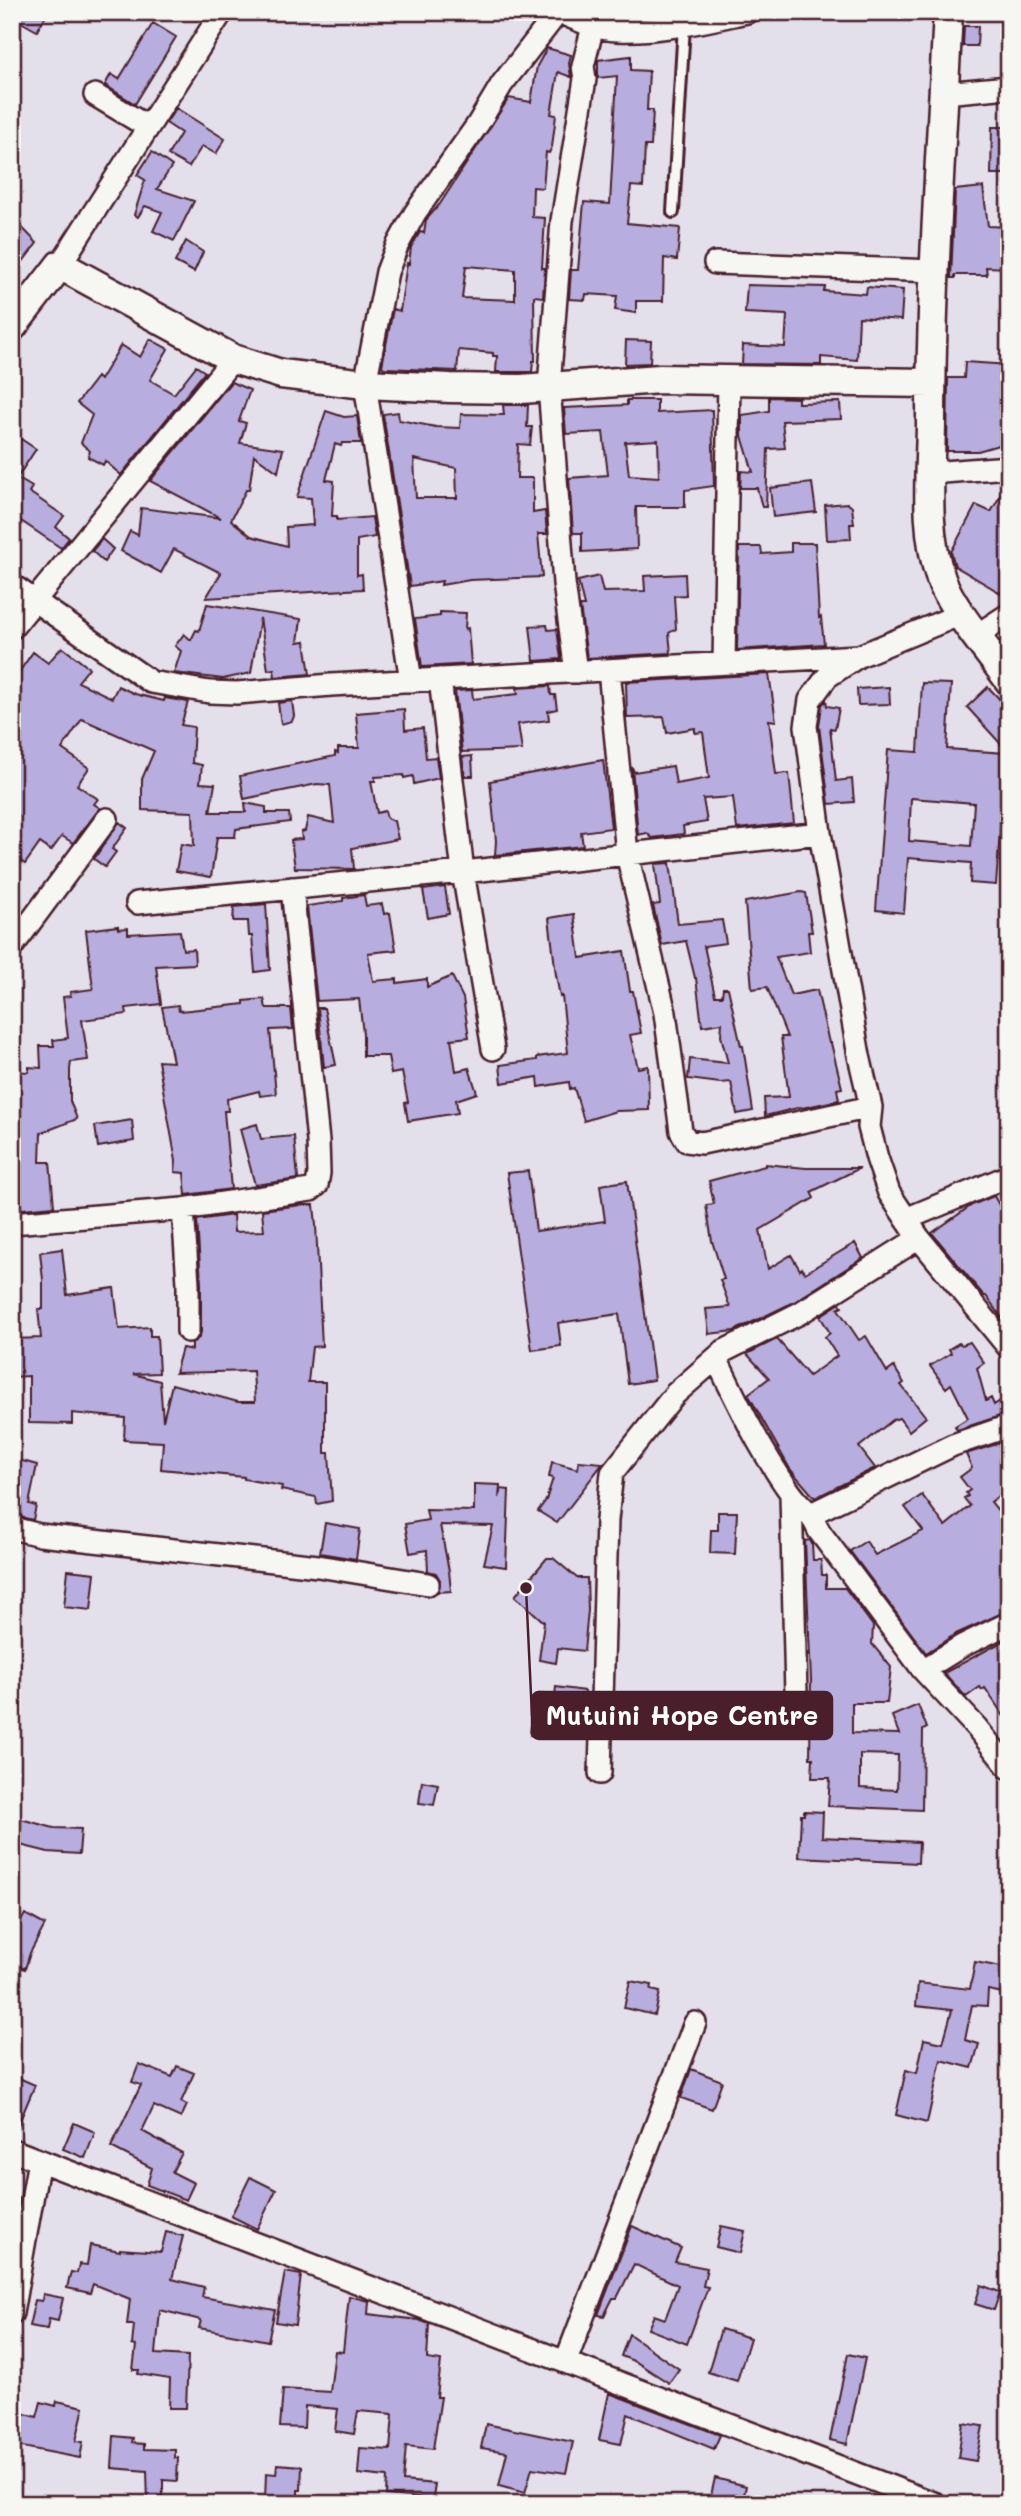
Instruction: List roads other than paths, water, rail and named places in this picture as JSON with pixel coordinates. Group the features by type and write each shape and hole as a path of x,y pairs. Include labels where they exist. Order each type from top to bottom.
{"main road":[{"path":"948,12 931,383 930,517 935,557 942,581 1009,680"},
{"path":"12,327 60,265 233,359 281,374 365,384 520,388 660,379 931,383"}],"street":[{"path":"60,265 222,12"},
{"path":"411,681 365,384 387,272 397,246 415,213 478,124 502,84 559,12 593,26 616,30 684,25 747,12"},
{"path":"576,672 564,583 549,386 562,221 584,79 583,65 593,26"},
{"path":"944,93 1009,87"},
{"path":"95,95 148,127"},
{"path":"715,263 936,271"},
{"path":"12,628 233,359"},
{"path":"724,663 729,380"},
{"path":"930,474 1009,467"},
{"path":"12,585 152,682 209,692 237,693 859,656 1009,614"},
{"path":"859,656 827,677 810,700 806,726 820,833 859,1056 871,1107 869,1127 888,1193 919,1238 1009,1348"},
{"path":"609,670 627,854 665,1013 681,1131 687,1141 702,1143 871,1107"},
{"path":"440,679 463,872 493,1049"},
{"path":"12,947 107,819"},
{"path":"137,904 820,833"},
{"path":"12,1223 183,1209 310,1190 317,1185 318,1141 292,888"},
{"path":"906,1219 1009,1176"},
{"path":"183,1209 188,1331"},
{"path":"600,1773 607,1520 612,1474 674,1394 724,1351 800,1313 919,1238"},
{"path":"716,1358 750,1431 791,1494 811,1514 819,1531 923,1670 978,1728 1009,1768"},
{"path":"811,1514 953,1445 1009,1426"},
{"path":"791,1494 796,1694"},
{"path":"12,1528 40,1535 318,1566 428,1584"},
{"path":"923,1670 962,1646 1009,1623"},
{"path":"565,2361 695,2023"},
{"path":"12,2150 936,2504"},
{"path":"12,2313 40,2160"}],"lane":[{"path":"673,212 684,25"}],"place":[{"name":"Mutuini Hope Centre","path":"526,1588"}]}
